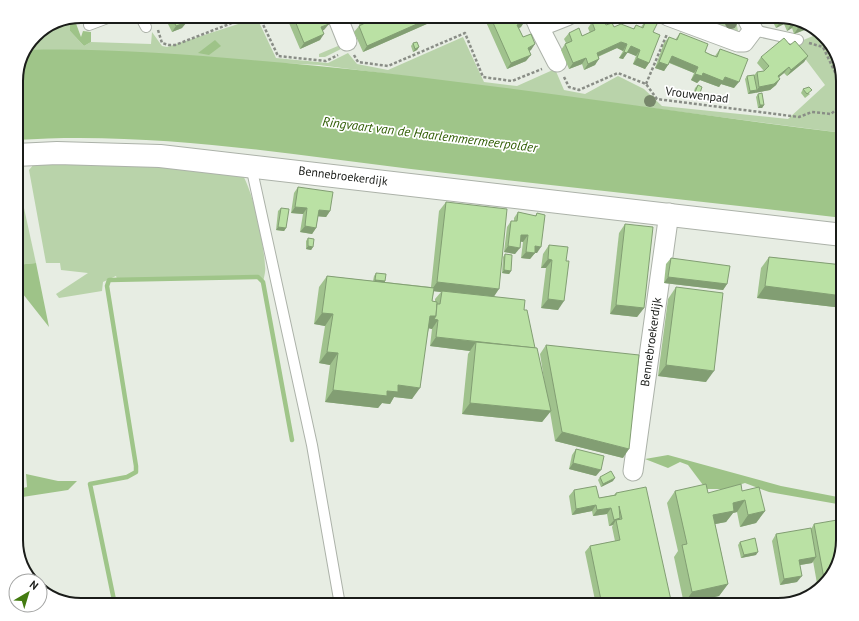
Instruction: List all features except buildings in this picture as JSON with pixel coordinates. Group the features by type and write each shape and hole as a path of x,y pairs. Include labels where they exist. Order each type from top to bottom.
{"street":[{"path":"339,23 348,47"},
{"path":"537,23 557,62"},
{"path":"687,23 738,42 744,42 749,23"},
{"name":"Bennebroekerdijk","path":"23,154 57,152 160,156 836,233"},
{"name":"Bennebroekerdijk","path":"633,471 669,214"}],"lane":[{"path":"89,25 94,23"},
{"path":"144,23 146,27"},
{"path":"749,23 798,40"},
{"path":"251,166 312,444 339,598"}],"path":[{"path":"146,27 158,30 162,42 169,46 231,23"},
{"path":"262,23 278,56 326,61 348,47 358,62 388,66 465,33 483,77 512,81 557,62"},
{"path":"646,84 669,23"},
{"path":"798,40 823,47 836,74"},
{"name":"Vrouwenpad","path":"557,62 569,87 579,90 618,73 646,84 657,99 799,117 812,112 832,114 836,110"}],"shaded area":[{"path":"76,23 81,37 83,31 91,32 91,42 84,46 70,31 70,24"},
{"path":"241,23 259,23 276,58 328,63 348,53 357,64 388,70 463,37 484,82 517,86 555,69 564,90 585,94 618,76 644,89 662,106 788,119 825,85 794,44 814,35 824,45 830,55 836,73 836,132 319,65 32,50 40,40 49,33 58,27 70,24 70,31 84,46 91,42 151,44 152,32 162,46 167,47"},
{"path":"712,23 736,23 738,31 731,34 712,27"},
{"path":"215,40 221,46 209,55 198,53"},
{"path":"345,43 347,46 325,57 319,57 319,54"},
{"path":"69,163 240,171 249,190 260,231 265,268 263,282 258,277 117,279 116,276 103,282 102,291 59,298 56,294 88,273 61,270 60,263 46,263 29,170 34,164"},
{"path":"23,203 36,263 23,264"},
{"path":"36,263 49,327 23,294 23,264"},
{"path":"668,455 781,486 836,497 836,504 769,492 745,483 725,489 706,489 688,465 680,462 668,468 645,459"},
{"path":"26,474 58,481 77,481 68,490 23,497 23,488 27,487"}],"water":[{"name":"Ringvaart van de Haarlemmermeerpolder","path":"32,50 140,52 325,67 473,84 836,132 836,217 411,169 264,150 165,141 115,138 23,140 23,77 27,58"}],"waterway":[{"path":"114,598 90,484 127,477 136,472 136,466 107,286 109,280 258,277 263,282 292,440"}]}
